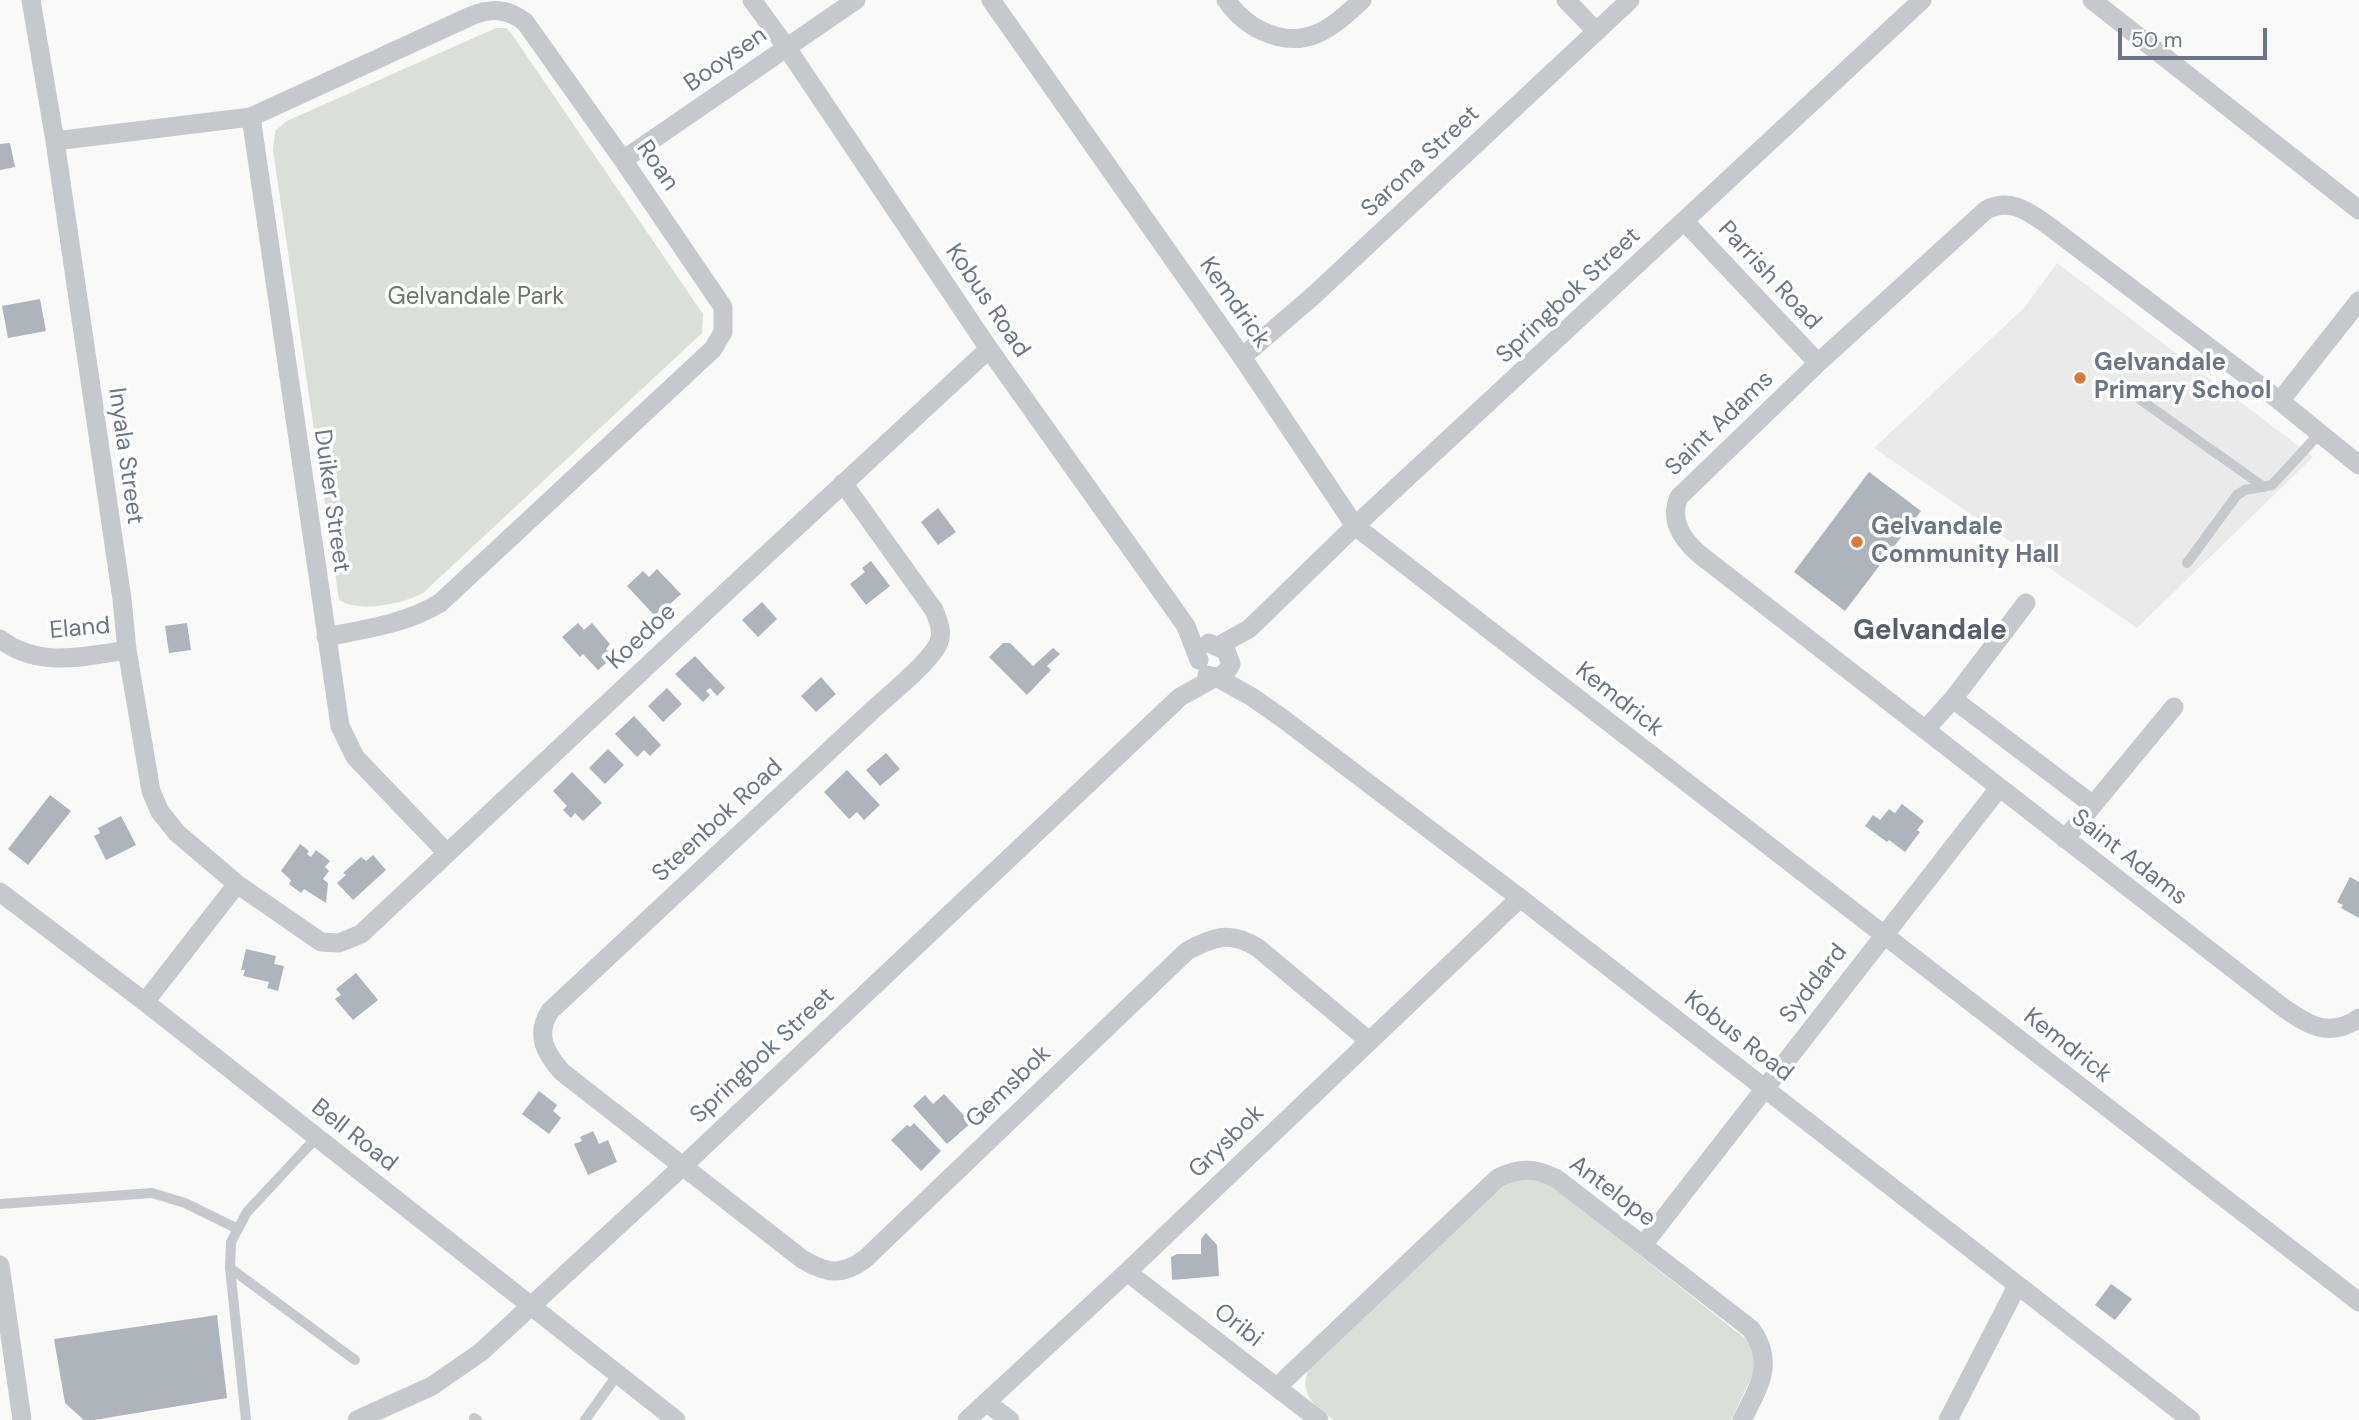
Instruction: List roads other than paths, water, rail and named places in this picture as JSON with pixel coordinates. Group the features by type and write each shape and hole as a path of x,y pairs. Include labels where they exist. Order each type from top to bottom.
{"street":[{"name":"Inyala Street","path":"31,0 55,141 127,650 147,772 155,802 168,824 237,884 321,942"},
{"name":"Kobus Road","path":"752,0 989,349 1185,626 1252,697 1520,898 2190,1420"},
{"name":"Booysen","path":"623,160 856,0"},
{"name":"Kemdrick","path":"991,0 1242,357 1356,526 2359,1302"},
{"path":"1226,0 1233,11 1250,26 1278,38 1300,40 1339,21 1362,0"},
{"path":"1566,0 1597,31"},
{"name":"Sarona Street","path":"1242,357 1313,296 1630,0"},
{"name":"Springbok Street","path":"357,1420 383,1415 459,1369 532,1305 1180,697 1215,660 1356,526 1922,0"},
{"path":"2092,0 2359,210"},
{"name":"Roan","path":"55,141 251,117 485,10 508,11 525,22 723,307 723,332 713,349 440,603 421,614 396,622 326,637"},
{"name":"Duiker Street","path":"251,117 340,726 355,757 447,853"},
{"name":"Saint Adams","path":"2359,465 2280,401 2045,223 2027,211 2007,204 1986,210 1818,363 1679,497 1676,505 1677,525 1686,543 1699,554 2281,1006 2320,1029 2350,1024 2359,1018"},
{"name":"Parrish Road","path":"1685,222 1818,363"},
{"path":"2280,401 2359,301"},
{"name":"Koedoe","path":"321,942 339,943 355,937 989,349"},
{"name":"Steenbok Road","path":"684,1165 562,1072 546,1050 543,1022 568,994 886,698 938,645 940,630 934,610 843,484"},
{"path":"1925,730 1953,699 2026,603"},
{"name":"Eland","path":"0,639 22,653 57,659 127,650"},
{"path":"1953,699 2093,805"},
{"path":"2066,839 2174,707"},
{"name":"Syddard","path":"1643,1245 1999,788"},
{"path":"145,1002 237,884"},
{"name":"Bell Road","path":"0,892 145,1002 676,1420"},
{"name":"Grysbok","path":"967,1420 1127,1272 1520,898"},
{"name":"Gemsbok","path":"684,1165 802,1259 827,1270 852,1269 1187,951 1206,940 1231,937 1245,940 1258,948 1368,1040"},
{"name":"Antelope","path":"1277,1387 1498,1178 1507,1173 1527,1169 1557,1179 1751,1329 1763,1348 1764,1366 1760,1385 1742,1420"},
{"path":"0,1265 22,1420"},
{"name":"Oribi","path":"1127,1272 1319,1420"},
{"path":"1948,1420 2017,1286"},
{"path":"986,1402 1010,1420"}],"lane":[{"path":"2138,398 2264,487"},
{"path":"2187,563 2236,495 2245,489 2264,487 2277,481 2320,433"},
{"path":"246,1420 230,1268 231,1242 247,1212 316,1138"},
{"path":"0,1204 152,1193 185,1203 238,1229"},
{"path":"230,1268 355,1360"},
{"path":"585,1420 618,1374"}],"place":[{"name":"Gelvandale Primary School","path":"2080,378"},
{"name":"Gelvandale Community Hall","path":"1857,542"}],"district":[{"name":"Gelvandale","path":"1930,632"}],"park label":[{"name":"Gelvandale Park","path":"476,298"}]}
